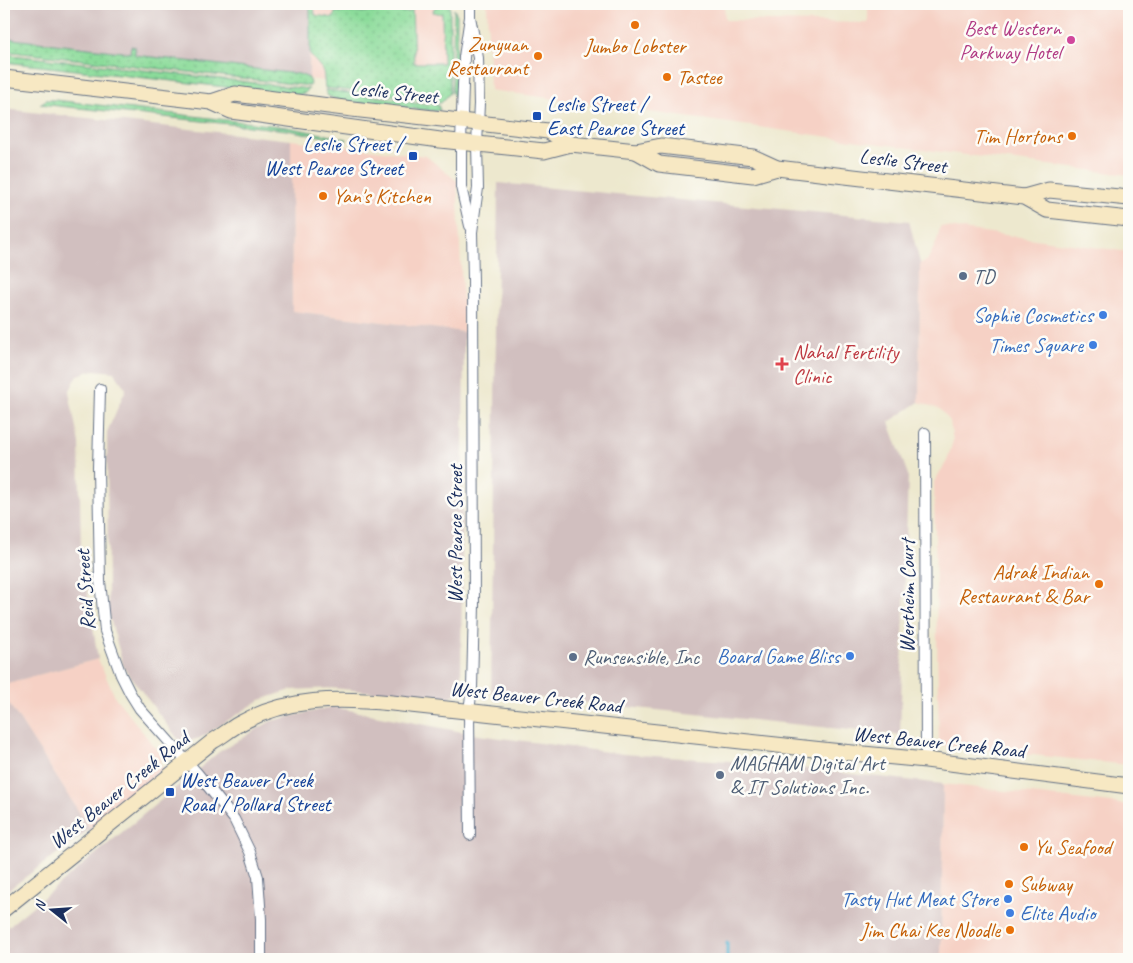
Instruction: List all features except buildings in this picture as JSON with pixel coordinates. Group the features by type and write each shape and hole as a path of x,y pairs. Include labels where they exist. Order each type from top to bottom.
{"main road":[{"name":"Leslie Street","path":"4,78 211,102 232,111 478,144 544,151 571,144 636,151 659,164 753,174 777,168 1024,197 1049,190 1129,198"},
{"name":"Leslie Street","path":"211,102 235,94 548,131 571,144"},
{"name":"Leslie Street","path":"1024,197 1047,210 1129,219"},
{"name":"West Beaver Creek Road","path":"4,910 213,741 239,724 292,704 329,699 468,710 926,760 1129,786"}],"street":[{"path":"470,4 470,18"},
{"name":"West Pearce Street","path":"470,18 464,57 461,187 472,232"},
{"name":"West Pearce Street","path":"470,18 478,58 478,188 472,232 474,605 472,688 468,710 470,836"},
{"name":"Reid Street","path":"100,389 98,468 100,581 105,631 121,675 140,709 188,762 234,819 255,864 261,919 261,959"},
{"name":"Wertheim Court","path":"925,433 926,760"}],"shaded area":[{"path":"4,4 310,4 309,79 4,43"},
{"path":"310,4 445,4 446,97 309,79"},
{"path":"487,4 724,4 725,20 868,23 868,4 1129,4 1129,175 910,148 490,90"},
{"path":"4,109 291,140 292,311 464,332 461,687 456,693 447,699 332,688 291,690 260,700 200,738 181,743 124,668 108,611 107,432 126,389 114,372 94,370 78,375 69,392 79,443 81,551 98,659 4,684"},
{"path":"291,140 426,156 457,181 464,332 292,311"},
{"path":"498,183 909,221 920,263 919,402 889,422 908,475 900,735 491,693"},
{"path":"940,226 1129,252 1129,765 939,745 934,482 947,461 953,441 950,421 940,409 919,402 920,263 927,261 937,241"},
{"path":"98,659 115,697 160,754 159,765 164,768 90,829 4,696 4,684"},
{"path":"4,696 90,829 4,893"},
{"path":"333,707 478,735 623,754 743,762 943,784 941,959 4,959 4,930 219,752 271,721"},
{"path":"943,784 1129,805 1129,959 941,959"}],"green space":[{"path":"310,4 314,4 315,15 334,18 335,12 410,12 410,4 412,4 414,63 443,63 442,14 433,12 434,8 439,4 450,4 450,93 441,103 413,100 400,96 325,88 323,70 310,55"},
{"path":"454,9 457,15 455,97 452,93"},
{"path":"4,38 130,53 131,46 135,47 135,55 299,74 309,78 310,86 4,51"},
{"path":"4,54 309,89 305,93 296,95 4,62"},
{"path":"325,90 438,105 440,110 340,101 328,96"},
{"path":"46,100 287,127 347,139 346,141 287,130 40,104"}],"waterway":[{"path":"727,943 727,959"}],"place":[{"name":"Jumbo Lobster","path":"635,25"},
{"name":"Best Western Parkway Hotel","path":"1071,40"},
{"name":"Zunyuan Restaurant","path":"538,56"},
{"name":"Tastee","path":"667,77"},
{"name":"Leslie Street / East Pearce Street","path":"537,116"},
{"name":"Tim Hortons","path":"1072,136"},
{"name":"Leslie Street / West Pearce Street","path":"413,156"},
{"name":"Yan's Kitchen","path":"323,196"},
{"name":"TD","path":"963,276"},
{"name":"Sophie Cosmetics","path":"1103,315"},
{"name":"Times Square","path":"1093,345"},
{"name":"Nahal Fertility Clinic","path":"782,364"},
{"name":"Adrak Indian Restaurant & Bar","path":"1099,584"},
{"name":"Board Game Bliss","path":"850,656"},
{"name":"Runsensible, Inc","path":"573,657"},
{"name":"MAGHAM Digital Art & IT Solutions Inc.","path":"720,775"},
{"name":"West Beaver Creek Road / Pollard Street","path":"170,792"},
{"name":"Yu Seafood","path":"1024,847"},
{"name":"Subway","path":"1009,884"},
{"name":"Tasty Hut Meat Store","path":"1008,899"},
{"name":"Elite Audio","path":"1010,913"},
{"name":"Jim Chai Kee Noodle","path":"1010,930"}]}
